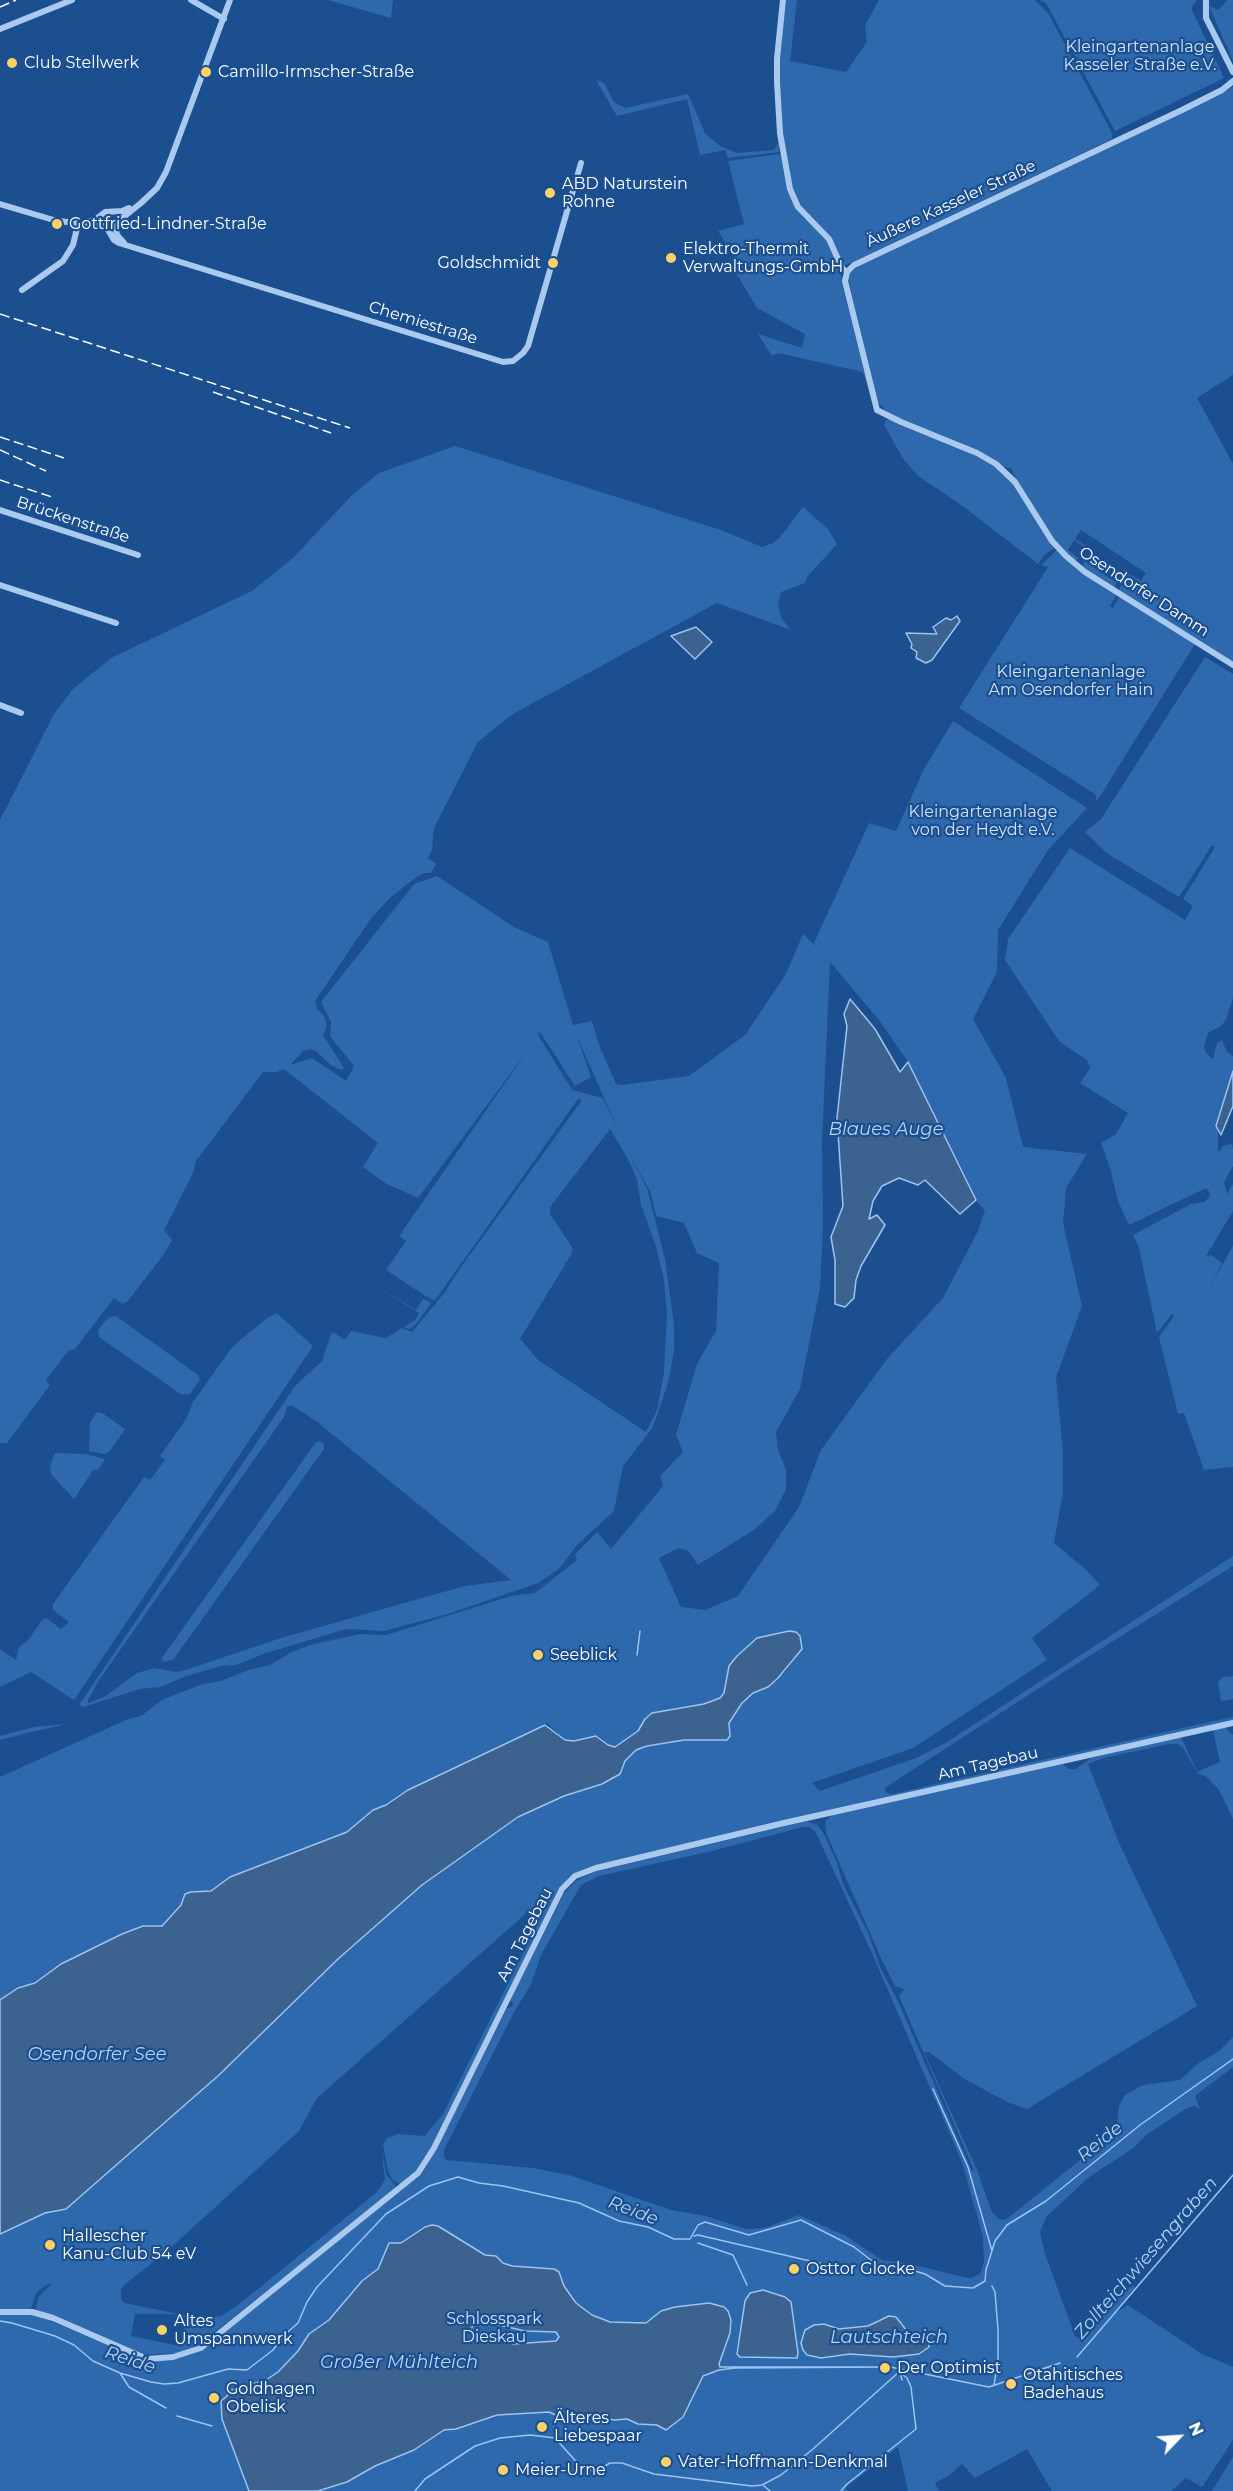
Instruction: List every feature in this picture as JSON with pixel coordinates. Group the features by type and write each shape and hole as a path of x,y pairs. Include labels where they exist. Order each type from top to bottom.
{"street":[{"path":"2,29 72,0"},
{"path":"191,0 224,19"},
{"path":"0,204 57,221 105,227 116,223 157,188 166,172 230,0"},
{"path":"783,0 777,82 780,133 790,189 798,207 829,239 842,268 847,272"},
{"path":"1206,0 1206,18 1233,72"},
{"name":"Äußere Kasseler Straße","path":"847,272 854,265 1182,110 1222,90 1233,81"},
{"name":"Chemiestraße","path":"105,227 114,240 472,353 503,362 513,361 528,346 581,163"},
{"path":"22,290 63,261 73,245 81,224 107,211 113,212 136,206"},
{"path":"113,212 117,235 124,243"},
{"path":"100,216 105,227"},
{"name":"Osendorfer Damm","path":"847,272 845,281 878,410 996,464 1015,483 1052,541 1066,556 1086,572 1233,665"},
{"name":"Brückenstraße","path":"0,510 138,555"},
{"path":"0,585 116,623"},
{"path":"0,705 21,713"},
{"name":"Am Tagebau","path":"0,2312 32,2312 52,2318 147,2359 173,2357 201,2348 418,2173 434,2148 562,1889 575,1876 596,1868 806,1818 1233,1723"}],"green space":[{"path":"328,0 393,0 391,18"},
{"path":"780,0 779,152 728,158 725,150 700,155 687,99 617,116 596,80 604,83 614,102 625,108 688,94 705,133 720,146 737,153 774,150 778,143 774,58"},
{"path":"786,0 797,0 790,61 846,72 867,42 865,25 879,0 1035,0 1048,13 1112,133 1112,139 844,266 836,247 804,213 794,196 783,144 779,62"},
{"name":"Kleingartenanlage Kasseler Straße e.V.","path":"1040,0 1197,0 1191,8 1224,78 1115,131 1046,3"},
{"path":"1227,0 1233,0 1233,61 1209,6 1218,10"},
{"path":"1233,87 1233,375 1197,398 1233,464 1233,662 1119,591 1121,585 1133,593 1140,583 1128,575 1141,581 1146,573 1081,530 1075,539 1088,547 1087,549 1074,540 1068,550 1080,559 1073,560 1057,545 1011,468 1003,467 891,415 884,409 878,402 848,279 849,274 862,264"},
{"path":"779,154 790,195 825,237 839,267 878,423 863,372 778,353 772,356 758,334 802,348 805,334 757,308 733,268 739,264 718,231 744,224 728,161"},
{"path":"890,419 899,425 962,449 988,462 1009,478 1054,546 1053,549 1044,555 1038,564 960,504 918,476 904,460 884,425 886,420"},
{"name":"Kleingartenanlage von der Heydt e.V.","path":"455,446 721,530 762,547 773,543 780,537 803,507 828,529 837,544 807,577 805,583 781,592 778,603 781,618 791,630 717,603 511,715 478,742 434,828 432,850 428,858 436,864 431,873 424,873 415,878 391,897 372,917 315,1001 327,1026 323,1035 344,1068 342,1070 332,1066 316,1051 310,1049 303,1051 290,1065 312,1058 346,1081 354,1066 330,1036 331,1022 321,1002 414,884 437,876 514,927 548,942 573,1025 592,1021 599,1045 616,1084 622,1085 689,1076 745,1035 786,974 803,934 818,948 814,943 869,823 896,831 924,769 953,721 1087,808 1048,850 998,930 997,972 973,1019 1006,1078 1023,1147 1087,1154 1066,1188 1063,1223 1082,1306 1056,1377 1063,1452 1063,1492 1054,1543 1100,1585 1032,1638 1047,1660 913,1748 812,1783 820,1791 916,1758 947,1742 1233,1556 1233,1566 1067,1670 886,1787 885,1790 886,1793 892,1794 1233,1717 1233,1721 680,1846 578,1872 561,1888 431,2147 413,2175 401,2185 392,2179 388,2171 383,2144 387,2138 398,2134 425,2136 443,2114 543,1913 541,1906 530,1910 317,2098 299,2131 166,2252 124,2285 121,2290 121,2300 125,2303 198,2318 221,2316 237,2306 376,2193 385,2180 382,2152 387,2176 396,2189 197,2346 177,2353 143,2355 35,2311 39,2296 52,2284 45,2285 35,2295 31,2309 0,2309 0,2231 107,2171 352,1945 423,1884 518,1816 620,1774 625,1761 636,1750 684,1740 727,1740 730,1735 729,1723 742,1703 753,1693 768,1687 787,1670 802,1649 735,1662 720,1704 662,1713 612,1749 599,1736 569,1744 547,1723 408,1790 386,1805 372,1810 348,1832 230,1877 211,1891 191,1892 162,1926 143,1926 121,1934 61,1964 35,1983 18,1988 0,2000 0,1777 128,1719 141,1716 162,1700 203,1684 221,1681 248,1670 270,1665 310,1645 360,1634 386,1635 511,1596 535,1593 577,1560 575,1554 597,1532 611,1549 663,1486 660,1476 683,1452 676,1435 697,1364 716,1331 719,1263 697,1253 684,1223 656,1216 651,1193 622,1141 647,1188 665,1259 674,1325 674,1351 668,1383 653,1427 623,1466 614,1511 577,1545 559,1569 538,1583 448,1614 384,1631 346,1629 266,1653 236,1665 221,1666 183,1677 161,1687 140,1689 83,1707 79,1705 295,1386 322,1361 331,1334 333,1332 345,1340 351,1331 386,1338 402,1328 412,1332 445,1292 582,1100 578,1099 436,1299 433,1300 386,1270 406,1241 399,1236 528,1050 418,1198 385,1183 363,1167 378,1143 284,1069 277,1072 263,1072 196,1161 193,1173 164,1230 172,1240 164,1254 128,1301 122,1304 114,1298 75,1349 68,1351 46,1380 50,1385 7,1443 0,1443 0,820 54,714 73,689 113,657 252,591 294,557 353,494 379,473","holes":["830,962 879,1020 908,1062 976,1200 985,1211 977,1233 943,1298 887,1359 821,1450 799,1507 738,1596 705,1610 681,1607 659,1558 679,1548 688,1551 698,1565 755,1529 775,1511 786,1489 786,1470 778,1450 776,1432 800,1389 820,1288 823,1228 822,1141","540,1032 575,1086 591,1077 577,1036 622,1139 603,1098 572,1090 538,1035","610,1129 637,1179 641,1205 656,1246 664,1280 667,1314 664,1373 657,1410 646,1432 538,1360 520,1339 572,1253 572,1247 550,1214 550,1207","291,1405 316,1421 511,1580 465,1586 281,1638 185,1670 176,1672 154,1668 137,1673 104,1697 88,1703 99,1680 284,1417 287,1407","135,2314 176,2314 185,2322 182,2343 175,2345 131,2336"]},
{"name":"Kleingartenanlage Am Osendorfer Hain","path":"1057,550 1117,594 1110,606 1113,608 1119,597 1123,596 1195,644 1097,801 1095,794 959,708 1048,567 1041,565"},
{"path":"1084,561 1117,583 1115,586 1112,587 1083,568"},
{"path":"1205,657 1233,674 1233,998 1226,1019 1222,1025 1208,1033 1204,1046 1206,1053 1213,1059 1217,1043 1222,1040 1227,1052 1233,1056 1233,1077 1218,1125 1218,1150 1232,1144 1233,1166 1224,1182 1227,1194 1233,1184 1233,1211 1206,1256 1211,1255 1222,1263 1208,1289 1233,1246 1233,1467 1204,1470 1184,1413 1178,1414 1159,1337 1174,1316 1172,1314 1157,1333 1139,1248 1133,1235 1191,1204 1205,1202 1210,1195 1209,1191 1206,1188 1129,1225 1118,1201 1101,1143 1116,1134 1128,1113 1080,1083 1091,1067 1088,1061 1059,1041 1005,960 1008,939 1070,848 1185,920 1193,906 1183,899 1215,847 1212,845 1179,897 1108,854 1085,832 1101,819"},
{"path":"368,1281 416,1310 423,1299 430,1302 430,1305 415,1325 409,1329 404,1327 415,1320 419,1313"},
{"path":"277,1313 313,1346 74,1700 31,1672 0,1687 0,1649 16,1660 19,1647 29,1639 42,1620 46,1618 61,1629 69,1622 53,1610 53,1604 144,1477 150,1480 165,1460 160,1456 186,1419 193,1402 233,1346 267,1318"},
{"path":"116,1316 198,1375 200,1379 190,1394 179,1393 99,1337 100,1327 108,1318"},
{"path":"97,1412 125,1429 110,1451 104,1454 89,1451 90,1422"},
{"path":"320,1441 324,1444 324,1449 173,1660 164,1662 161,1659 316,1442"},
{"path":"55,1453 85,1454 105,1459 98,1470 93,1470 74,1499 51,1474 50,1466"},
{"path":"1233,1676 1233,1699 1221,1701 1218,1682 1223,1677"},
{"path":"67,1724 0,1740 0,1736 34,1727"},
{"name":"Schlosspark Dieskau","path":"1225,1727 1233,1735 1233,1819 1219,1790 1207,1777 1197,1773 1184,1749 1178,1744 1103,1758 1088,1764 1119,1843 1197,2006 1027,2109 1007,2102 963,2078 929,2052 924,2052 977,2170 991,2210 998,2219 1003,2220 1110,2136 1117,2125 1119,2106 1125,2095 1143,2085 1180,2080 1200,2062 1218,2052 1233,2037 1233,2067 1195,2096 1200,2109 1194,2106 1187,2108 1146,2135 1132,2149 1089,2177 1046,2217 1040,2232 1045,2254 1075,2336 1078,2338 1087,2334 1123,2292 1133,2285 1135,2288 1114,2314 1128,2305 1202,2354 1233,2367 1233,2440 1202,2487 1186,2478 1171,2491 1052,2491 1027,2449 975,2478 962,2464 935,2483 939,2491 908,2491 898,2447 845,2488 848,2491 0,2491 0,2314 31,2314 146,2361 181,2358 202,2351 413,2180 436,2150 507,2008 512,2007 513,2003 510,2000 564,1893 577,1880 594,1872 807,1821 817,1825 823,1832 837,1863 843,1884 869,1935 880,1967 898,2001 972,2171 974,2170 899,1996 904,1989 895,1986 881,1958 827,1835 826,1820 832,1815 1063,1764 1069,1769 1076,1769 1091,1758 1181,1737 1197,1772 1220,1762 1213,1730","holes":["809,1827 815,1831 871,1951 962,2162 983,2237 984,2262 980,2274 971,2278 963,2277 906,2263 882,2260 846,2236 799,2215 765,2228 746,2229 706,2216 671,2210 569,2175 533,2168 446,2160 444,2150 513,2014 531,1984 541,1955 581,1885 599,1876"]},
{"path":"1233,2457 1233,2491 1212,2491"}],"water":[{"path":"957,616 960,621 932,660 926,663 916,658 917,652 911,648 912,644 906,633 937,634 933,627 946,618 951,620"},
{"path":"696,627 712,642 695,659 671,636"},
{"name":"Blaues Auge","path":"850,999 875,1029 900,1072 908,1062 976,1200 960,1214 925,1180 918,1185 899,1178 882,1186 873,1201 869,1219 877,1215 885,1225 861,1266 856,1280 854,1298 845,1307 835,1304 835,1260 831,1237 843,1206 837,1118 847,1026 844,1014"},
{"path":"1233,1071 1233,1106 1221,1135 1216,1126"},
{"name":"Osendorfer See","path":"789,1631 796,1632 800,1636 802,1649 768,1687 753,1693 742,1703 729,1723 730,1736 727,1740 684,1740 636,1750 625,1761 620,1774 602,1784 564,1796 518,1817 422,1885 338,1959 219,2075 66,2209 45,2213 0,2234 0,2000 18,1988 35,1983 61,1964 122,1934 143,1926 162,1926 181,1905 185,1894 211,1891 230,1877 347,1832 373,1810 386,1805 408,1790 545,1725 565,1740 574,1741 596,1736 615,1747 638,1731 645,1719 652,1713 704,1704 720,1698 724,1693 729,1666 737,1656 757,1638"},
{"name":"Großer Mühlteich","path":"438,2226 485,2255 496,2256 503,2263 512,2266 554,2269 559,2272 564,2286 576,2303 592,2315 610,2322 646,2323 661,2311 675,2307 709,2303 724,2307 731,2320 730,2333 719,2364 720,2367 891,2367 719,2370 703,2376 683,2417 666,2430 657,2425 638,2424 627,2419 614,2420 591,2416 560,2417 549,2412 497,2415 456,2429 444,2430 414,2450 375,2466 347,2482 318,2491 249,2491 222,2419 221,2401 227,2396 228,2391 266,2380 278,2372 298,2351 309,2334 329,2320 362,2281 378,2269 389,2243 401,2243 425,2227","holes":["482,2321 525,2331 556,2332 559,2337 556,2341 513,2344 471,2329 475,2322"]},
{"path":"763,2290 785,2297 791,2302 797,2358 740,2357 737,2354 745,2301 750,2293"},
{"name":"Lautschteich","path":"889,2316 896,2317 910,2335 928,2339 929,2347 919,2354 893,2357 850,2354 821,2358 807,2355 803,2350 801,2343 805,2330 814,2325 824,2324 839,2329 868,2326"}],"waterway":[{"path":"637,1655 640,1631"},
{"name":"Reide","path":"0,2321 55,2336 74,2345 93,2361 120,2373 151,2382 178,2383 228,2369 247,2370 273,2350 283,2336 298,2323 307,2302 317,2287 386,2214 429,2186 458,2177 579,2203 619,2221 648,2227 674,2239 690,2239 698,2225 705,2222 749,2235 801,2220 854,2247 880,2267 905,2268 925,2274 945,2286 973,2288 985,2281 995,2241 1007,2225 1046,2201 1140,2125 1233,2059"},
{"path":"933,2089 968,2167 992,2251"},
{"name":"Zollteichwiesengraben","path":"1077,2357 1233,2175"},
{"path":"694,2236 698,2235 836,2267"},
{"path":"698,2243 733,2255 747,2285"},
{"path":"992,2286 995,2292 998,2330 998,2361 994,2385"},
{"name":"Zollteichwiesengraben","path":"890,2367 989,2387 1060,2363"},
{"path":"415,2491 425,2479 475,2446 500,2438 530,2435 555,2438 581,2467 588,2470 598,2470 610,2463 622,2463 654,2474 752,2486 762,2485 781,2475 813,2449 899,2372 900,2367"},
{"path":"841,2491 916,2429 911,2387 907,2378 899,2372"},
{"path":"120,2373 129,2387 166,2408"},
{"path":"900,2373 902,2380"},
{"path":"177,2416 212,2426"},
{"path":"764,2486 770,2491"}],"railway":[{"path":"0,7 16,0"},
{"path":"0,314 350,428"},
{"path":"213,392 331,433"},
{"path":"0,437 64,458"},
{"path":"0,450 46,471"},
{"path":"0,480 52,497"}],"place":[{"name":"Club Stellwerk","path":"12,63"},
{"name":"Camillo-Irmscher-Straße","path":"206,72"},
{"name":"ABD Naturstein Rohne","path":"550,193"},
{"name":"Gottfried-Lindner-Straße","path":"57,224"},
{"name":"Elektro-Thermit Verwaltungs-GmbH","path":"671,258"},
{"name":"Goldschmidt","path":"553,263"},
{"name":"Seeblick","path":"538,1655"},
{"name":"Hallescher Kanu-Club 54 eV","path":"50,2245"},
{"name":"Osttor Glocke","path":"794,2269"},
{"name":"Altes Umspannwerk","path":"162,2330"},
{"name":"Der Optimist","path":"885,2368"},
{"name":"Otahitisches Badehaus","path":"1011,2384"},
{"name":"Goldhagen Obelisk","path":"214,2398"},
{"name":"Älteres Liebespaar","path":"542,2427"},
{"name":"Vater-Hoffmann-Denkmal","path":"666,2462"},
{"name":"Meier-Urne","path":"503,2470"}]}
